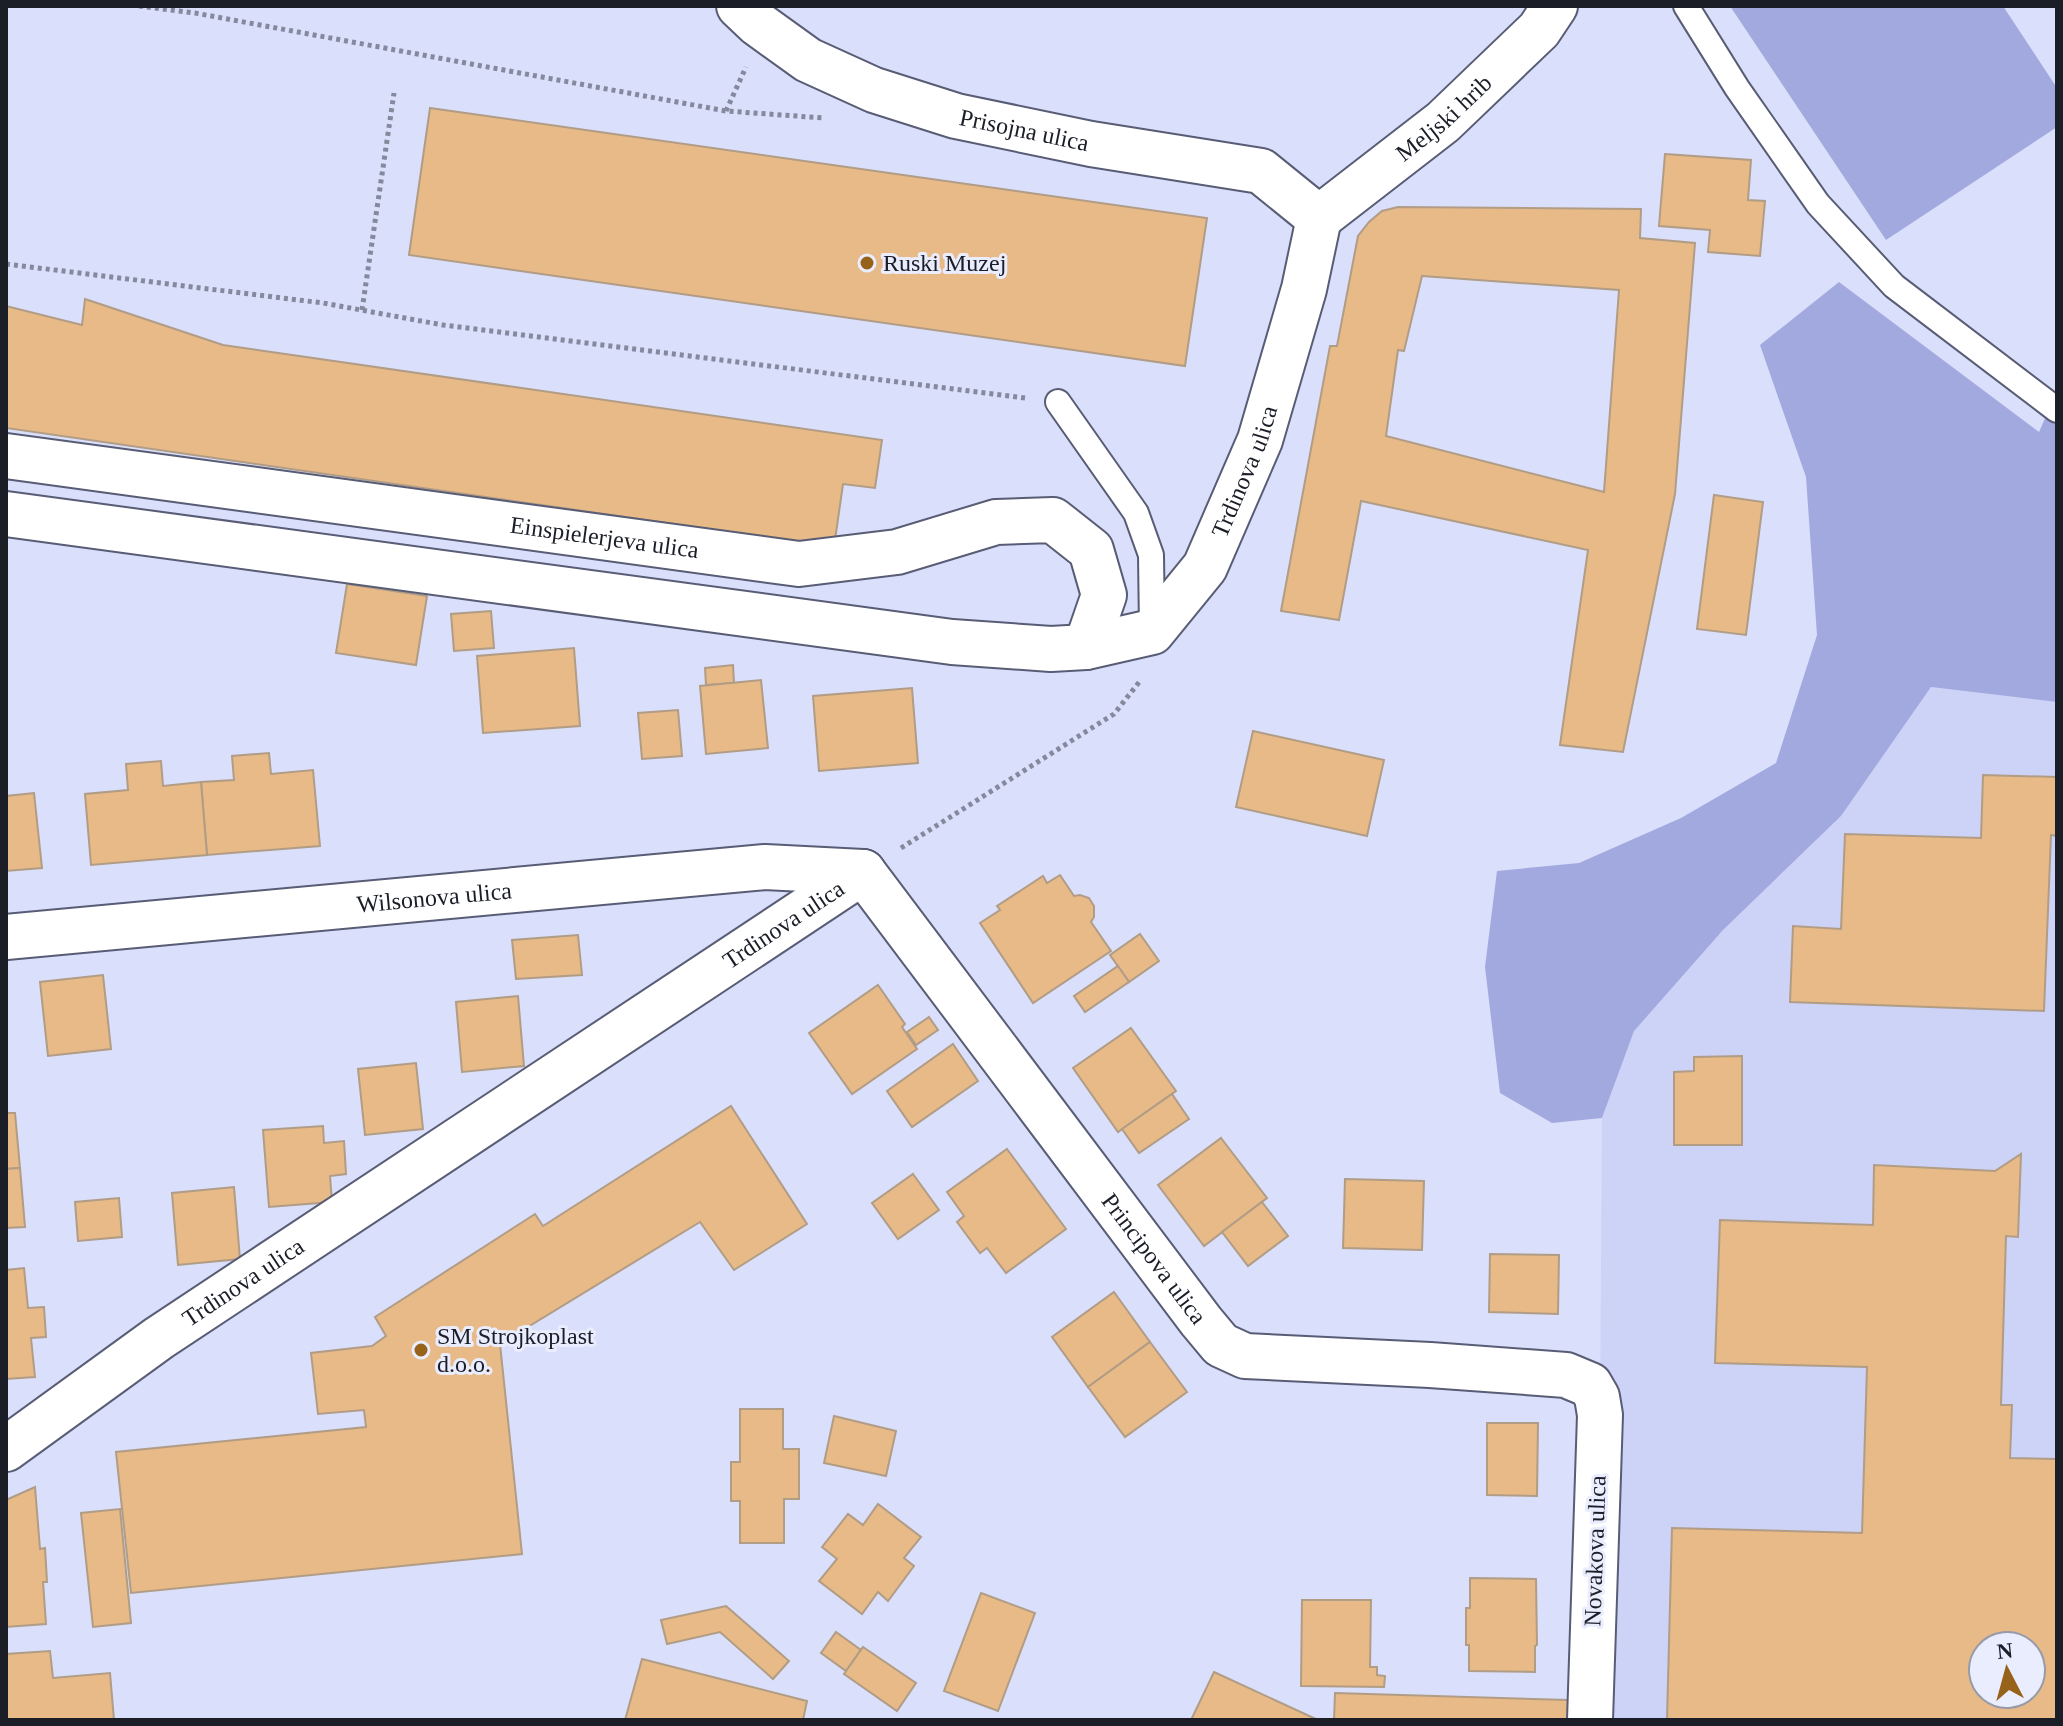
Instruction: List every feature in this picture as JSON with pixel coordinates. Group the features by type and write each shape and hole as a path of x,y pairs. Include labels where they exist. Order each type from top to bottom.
{"street":[{"name":"Prisojna ulica","path":"739,6 758,24 808,60 874,90 956,116 1091,144 1261,171 1319,218"},
{"name":"Meljski hrib","path":"1319,218 1443,122 1539,30 1555,6"},
{"name":"Trdinova ulica","path":"1152,632 1205,567 1260,440 1304,289 1319,218"},
{"name":"Einspielerjeva ulica","path":"6,456 799,564 897,552 996,522 1053,520 1091,550 1104,595 1086,647"},
{"path":"6,514 952,642 1051,649 1086,647 1152,632"},
{"name":"Wilsonova ulica","path":"6,937 765,867 863,872"},
{"name":"Trdinova ulica","path":"6,1449 159,1338 863,872"},
{"name":"Principova ulica","path":"863,872 1221,1345 1245,1356 1566,1375 1590,1385"},
{"name":"Novakova ulica","path":"1590,1385 1597,1397 1600,1415 1590,1720"}],"lane":[{"path":"1686,6 1737,88 1818,204 1894,286 2057,410"},
{"path":"1058,402 1136,513 1151,555 1152,632"}],"path":[{"path":"139,6 195,13 726,111 824,118 874,90"},
{"path":"362,310 394,93"},
{"path":"6,264 323,303 443,325 1058,402"},
{"name":"Trdinova ulica","path":"863,872 1114,714 1139,683 1152,632"}],"shaded area":[{"path":"1730,6 2003,6 2057,88 2057,127 1886,240"},
{"path":"1839,282 2039,432 2057,391 2057,702 1931,687 1841,816 1723,930 1634,1031 1602,1118 1552,1123 1500,1093 1485,967 1497,871 1579,863 1681,818 1776,763 1817,635 1806,477 1760,345"},
{"path":"1931,687 2057,702 2057,1720 1598,1720 1602,1118 1633,1031 1723,930 1841,816"}],"building":[{"path":"430,108 1207,218 1185,366 409,255"},
{"path":"1665,154 1751,160 1748,200 1765,201 1760,256 1708,252 1710,230 1659,226"},
{"path":"1398,207 1641,209 1640,238 1695,243 1675,494 1623,752 1560,745 1588,550 1361,501 1339,620 1281,611 1330,346 1337,346 1358,236 1382,211","holes":["1422,276 1619,290 1604,492 1386,436 1398,350 1404,351"]},
{"path":"85,299 223,345 882,440 875,488 843,484 834,547 6,428 6,306 82,325"},
{"path":"1714,495 1763,502 1746,635 1697,629"},
{"path":"347,584 427,596 416,665 336,653"},
{"path":"491,611 494,648 454,651 451,614"},
{"path":"574,648 580,726 483,733 477,656"},
{"path":"733,665 734,683 706,685 705,668"},
{"path":"761,680 768,748 706,754 700,686"},
{"path":"912,688 918,763 819,771 813,696"},
{"path":"678,710 682,756 642,759 638,713"},
{"path":"1253,731 1384,760 1367,836 1236,807"},
{"path":"269,753 271,774 313,770 320,846 207,855 201,782 234,780 232,756"},
{"path":"161,761 163,786 201,782 207,855 91,865 85,794 128,790 126,764"},
{"path":"1983,775 2057,777 2057,836 2051,835 2044,1011 1790,1002 1793,926 1841,929 1845,834 1981,838"},
{"path":"34,793 42,868 6,871 6,796"},
{"path":"1060,875 1074,896 1089,898 1094,906 1091,922 1111,951 1033,1003 980,923 1000,910 997,906 1043,876 1047,883"},
{"path":"1140,934 1159,961 1129,982 1110,955"},
{"path":"578,935 582,975 516,979 512,940"},
{"path":"1118,966 1129,982 1085,1012 1074,996"},
{"path":"103,975 111,1049 48,1056 40,982"},
{"path":"878,985 905,1024 902,1027 917,1049 852,1094 809,1033"},
{"path":"518,996 524,1066 462,1072 456,1002"},
{"path":"929,1017 938,1030 916,1045 907,1032"},
{"path":"1131,1028 1176,1091 1118,1132 1073,1068"},
{"path":"953,1044 978,1081 912,1127 887,1091"},
{"path":"1742,1056 1742,1145 1674,1145 1674,1072 1694,1071 1694,1057"},
{"path":"416,1063 423,1129 365,1135 358,1069"},
{"path":"1172,1094 1189,1119 1139,1153 1122,1129"},
{"name":"SM Strojkoplast d.o.o.","path":"731,1106 807,1224 734,1270 700,1222 500,1344 522,1554 131,1593 116,1452 366,1427 364,1410 318,1414 311,1353 372,1346 386,1336 375,1317 535,1214 543,1226"},
{"path":"6,1113 15,1113 20,1168 6,1169"},
{"path":"323,1126 324,1143 344,1141 346,1174 330,1176 332,1202 269,1207 263,1130"},
{"path":"1221,1138 1267,1198 1204,1246 1158,1185"},
{"path":"1007,1149 1066,1229 1006,1273 987,1248 980,1253 957,1222 964,1216 947,1192"},
{"path":"2021,1154 2018,1237 2006,1236 2001,1405 2012,1405 2010,1458 2057,1459 2057,1720 1667,1720 1672,1528 1862,1533 1867,1367 1715,1363 1720,1220 1873,1225 1874,1165 1995,1171"},
{"path":"20,1168 25,1227 6,1228 6,1169"},
{"path":"913,1174 939,1210 898,1239 872,1203"},
{"path":"1345,1179 1424,1181 1422,1250 1343,1248"},
{"path":"234,1187 240,1259 178,1265 172,1193"},
{"path":"119,1198 122,1237 78,1241 75,1202"},
{"path":"1262,1202 1288,1236 1248,1266 1222,1232"},
{"path":"1490,1254 1559,1255 1558,1314 1489,1312"},
{"path":"24,1268 28,1308 44,1307 46,1337 31,1338 35,1377 6,1379 6,1270"},
{"path":"1114,1292 1150,1342 1088,1387 1052,1337"},
{"path":"1150,1342 1187,1392 1125,1437 1088,1387"},
{"path":"740,1409 783,1409 783,1449 799,1449 799,1499 784,1499 784,1543 740,1543 740,1501 731,1501 731,1462 740,1462"},
{"path":"834,1416 896,1431 886,1476 824,1463"},
{"path":"1487,1423 1538,1423 1537,1496 1487,1495"},
{"path":"35,1487 40,1549 45,1548 47,1582 43,1582 46,1624 6,1627 6,1500"},
{"path":"878,1504 921,1537 904,1558 914,1566 888,1601 878,1592 862,1614 819,1581 837,1559 822,1547 848,1514 863,1525"},
{"path":"120,1509 131,1623 93,1627 81,1513"},
{"path":"1470,1578 1536,1579 1535,1672 1469,1671 1466,1608 1470,1608"},
{"path":"981,1593 1035,1613 998,1711 944,1691"},
{"path":"1302,1600 1371,1600 1370,1667 1377,1667 1377,1675 1385,1676 1384,1687 1301,1686"},
{"path":"726,1606 789,1661 773,1679 720,1632 667,1644 661,1620"},
{"path":"836,1632 861,1650 846,1671 821,1653"},
{"path":"863,1647 916,1683 897,1711 844,1674"},
{"path":"50,1651 53,1678 110,1673 114,1720 6,1720 6,1654"},
{"path":"642,1659 807,1701 803,1720 625,1720"},
{"path":"1214,1672 1318,1720 1191,1720"},
{"path":"1335,1693 1568,1700 1568,1720 1334,1720"}],"place":[{"name":"Ruski Muzej","path":"867,263"},
{"name":"SM Strojkoplast d.o.o.","path":"421,1350"}]}
